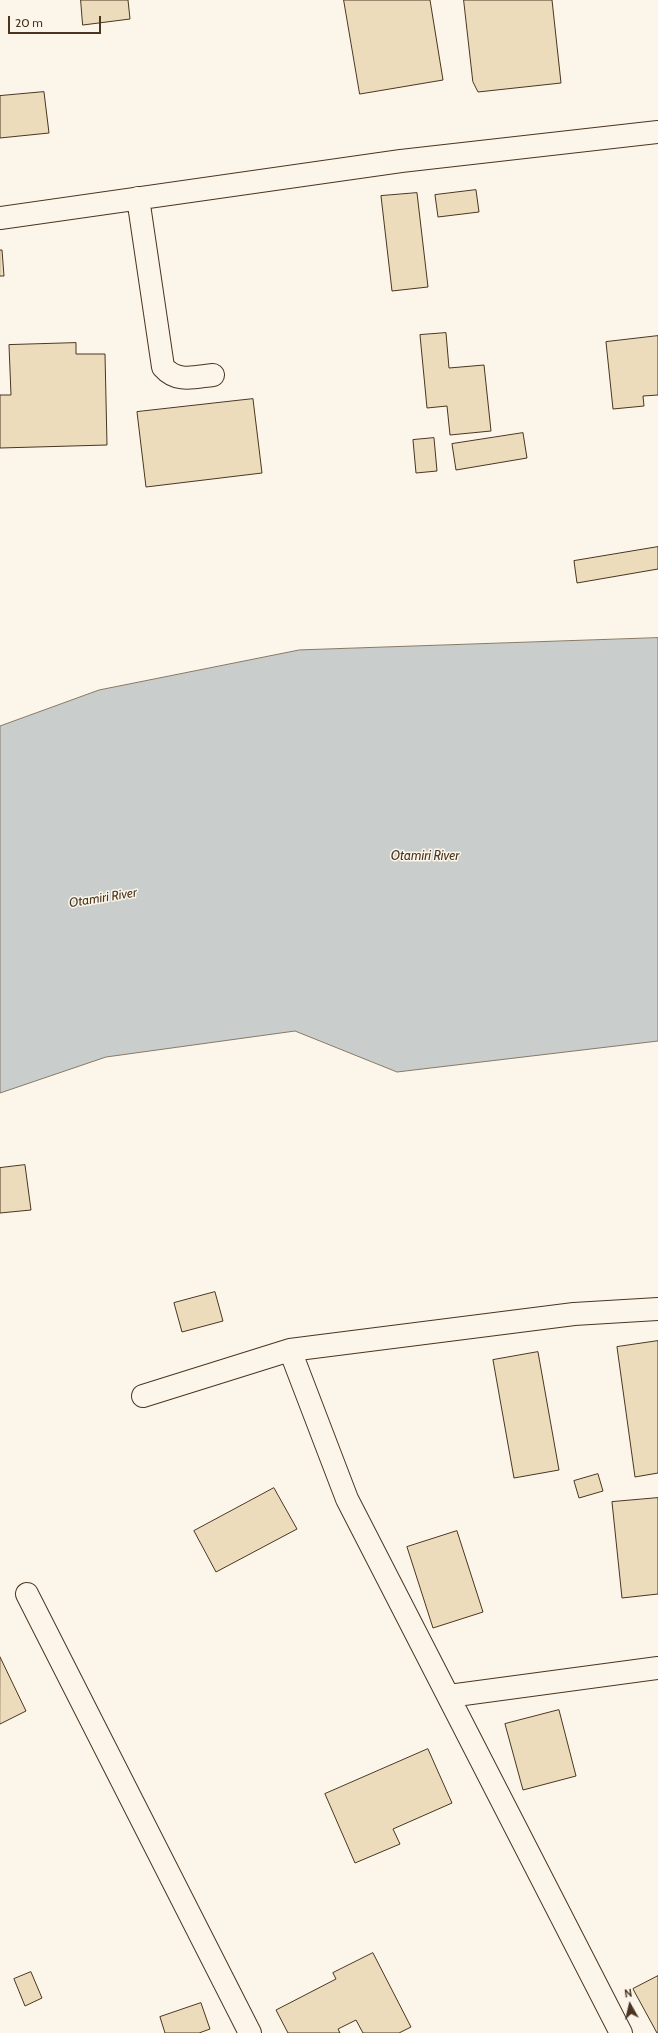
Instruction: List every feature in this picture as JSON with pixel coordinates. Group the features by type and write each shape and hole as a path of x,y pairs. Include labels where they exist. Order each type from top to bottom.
{"street":[{"path":"0,218 401,161 658,132"},
{"path":"138,198 163,367 169,374 181,379 213,374"},
{"path":"143,1396 290,1350 574,1314 658,1309"},
{"path":"290,1350 347,1500 621,2033"},
{"path":"27,1594 250,2033"},
{"path":"448,1696 658,1668"}],"water":[{"name":"Otamiri River","path":"658,638 658,1041 397,1072 295,1031 106,1057 0,1093 0,726 99,690 299,650"}],"building":[{"path":"81,0 128,0 130,19 83,25"},
{"path":"344,0 430,0 443,80 360,94"},
{"path":"464,0 552,0 561,83 478,92 473,82"},
{"path":"44,92 49,133 0,138 0,96"},
{"path":"476,190 479,212 438,217 435,195"},
{"path":"417,193 428,287 392,291 381,196"},
{"path":"0,250 2,250 4,276 0,276"},
{"path":"446,333 449,368 484,365 491,431 450,435 447,406 427,408 420,335"},
{"path":"658,336 658,395 643,396 644,406 613,409 606,342"},
{"path":"76,343 76,354 105,354 107,445 0,448 0,395 11,395 9,345"},
{"path":"253,399 262,473 146,487 137,412"},
{"path":"523,433 527,458 456,470 452,444"},
{"path":"434,438 437,471 416,473 413,440"},
{"path":"658,547 658,569 577,583 574,561"},
{"path":"25,1165 31,1210 0,1213 0,1168"},
{"path":"215,1292 223,1321 182,1332 174,1303"},
{"path":"658,1341 658,1473 635,1477 617,1347"},
{"path":"538,1352 559,1470 514,1478 493,1360"},
{"path":"598,1474 603,1491 579,1498 574,1481"},
{"path":"274,1488 297,1529 216,1572 194,1531"},
{"path":"658,1498 658,1594 622,1598 612,1502"},
{"path":"457,1531 483,1612 433,1628 407,1547"},
{"path":"0,1657 26,1711 0,1724"},
{"path":"559,1710 576,1776 523,1790 505,1724"},
{"path":"428,1749 452,1803 393,1829 400,1844 355,1863 325,1794"},
{"path":"373,1953 411,2027 399,2033 363,2033 356,2020 338,2029 340,2033 288,2033 276,2010 336,1979 333,1973"},
{"path":"31,1972 42,1998 25,2006 14,1979"},
{"path":"658,1976 658,2033 657,2033 633,1989"},
{"path":"201,2003 210,2029 199,2033 165,2033 160,2017"}]}
